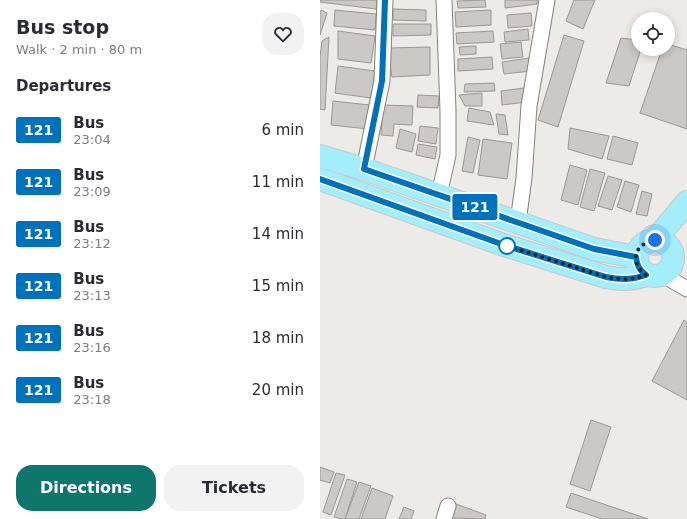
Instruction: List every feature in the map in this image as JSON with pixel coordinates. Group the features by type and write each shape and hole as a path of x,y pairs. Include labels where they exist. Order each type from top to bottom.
{"main road":[{"path":"320,156 364,169 594,249 661,265"},
{"path":"320,179 504,245 606,277 622,280 634,279 661,265 673,254 669,247 663,242 655,240 646,242 639,248 661,265"},
{"path":"655,240 687,202"}],"street":[{"path":"364,169 382,81 385,0"},
{"path":"439,196 448,155 444,0"},
{"path":"518,222 524,178 529,106 547,0"},
{"path":"661,265 687,289"}],"building":[{"path":"320,0 377,0 376,9 320,2"},
{"path":"485,0 486,7 458,8 457,1"},
{"path":"505,0 537,0 537,4 505,8"},
{"path":"574,0 595,0 583,29 566,21"},
{"path":"393,9 426,10 426,21 393,20"},
{"path":"321,10 327,13 320,35 320,12"},
{"path":"335,10 376,14 375,30 334,26"},
{"path":"491,10 491,25 456,27 455,12"},
{"path":"531,13 532,26 508,28 507,15"},
{"path":"393,24 431,24 431,35 393,36"},
{"path":"528,29 529,40 505,42 504,32"},
{"path":"338,31 375,36 371,63 338,59"},
{"path":"493,31 494,42 457,44 456,33"},
{"path":"564,35 584,41 558,127 538,120"},
{"path":"329,37 325,110 320,109 320,57 322,41"},
{"path":"621,38 631,39 631,56 639,56 629,86 606,83"},
{"path":"521,42 523,57 502,59 500,44"},
{"path":"476,46 476,54 460,55 459,47"},
{"path":"675,46 687,50 687,129 640,113 660,56 675,56"},
{"path":"430,47 430,75 392,77 387,48"},
{"path":"492,57 493,69 458,71 458,59"},
{"path":"529,58 531,71 504,74 502,62"},
{"path":"338,66 375,71 371,98 335,93"},
{"path":"494,83 495,91 464,92 465,84"},
{"path":"524,88 526,102 502,105 501,91"},
{"path":"482,93 482,106 465,106 459,95"},
{"path":"418,95 439,96 438,108 417,107"},
{"path":"333,101 370,105 368,129 331,125"},
{"path":"383,105 413,106 412,125 394,124 393,136 381,135"},
{"path":"469,108 490,112 494,125 467,121"},
{"path":"496,114 505,115 508,135 499,134"},
{"path":"420,126 438,128 436,144 418,141"},
{"path":"570,128 609,136 602,159 568,149"},
{"path":"400,129 416,134 412,152 396,148"},
{"path":"613,136 638,143 632,165 607,159"},
{"path":"468,137 480,140 473,173 462,171"},
{"path":"483,139 512,143 507,179 478,175"},
{"path":"418,144 437,147 435,159 416,155"},
{"path":"570,165 587,170 578,205 561,200"},
{"path":"590,169 605,173 594,211 580,207"},
{"path":"608,176 622,180 612,210 598,206"},
{"path":"625,181 639,185 631,212 617,207"},
{"path":"642,191 652,194 647,216 636,214"},
{"path":"684,320 687,322 687,400 652,381"},
{"path":"591,420 611,427 590,491 570,484"},
{"path":"320,467 334,472 330,483 320,480"},
{"path":"336,473 345,475 331,515 323,512"},
{"path":"347,479 357,482 345,519 342,519 334,517"},
{"path":"359,482 371,486 359,519 345,519"},
{"path":"372,488 393,496 385,519 361,519"},
{"path":"571,493 648,519 602,519 566,507"},
{"path":"456,504 486,515 485,519 451,518"},
{"path":"404,507 414,511 411,519 399,519"}],"bus line":[{"name":"121","path":"320,179 504,245 589,272 622,280 634,279 646,275 640,271 636,257 594,249 364,169 382,81 385,0"}],"route":[{"path":"507,246 504,245 589,272 622,280 634,279 646,275 640,271 636,257 639,248 646,242 655,240"}]}
